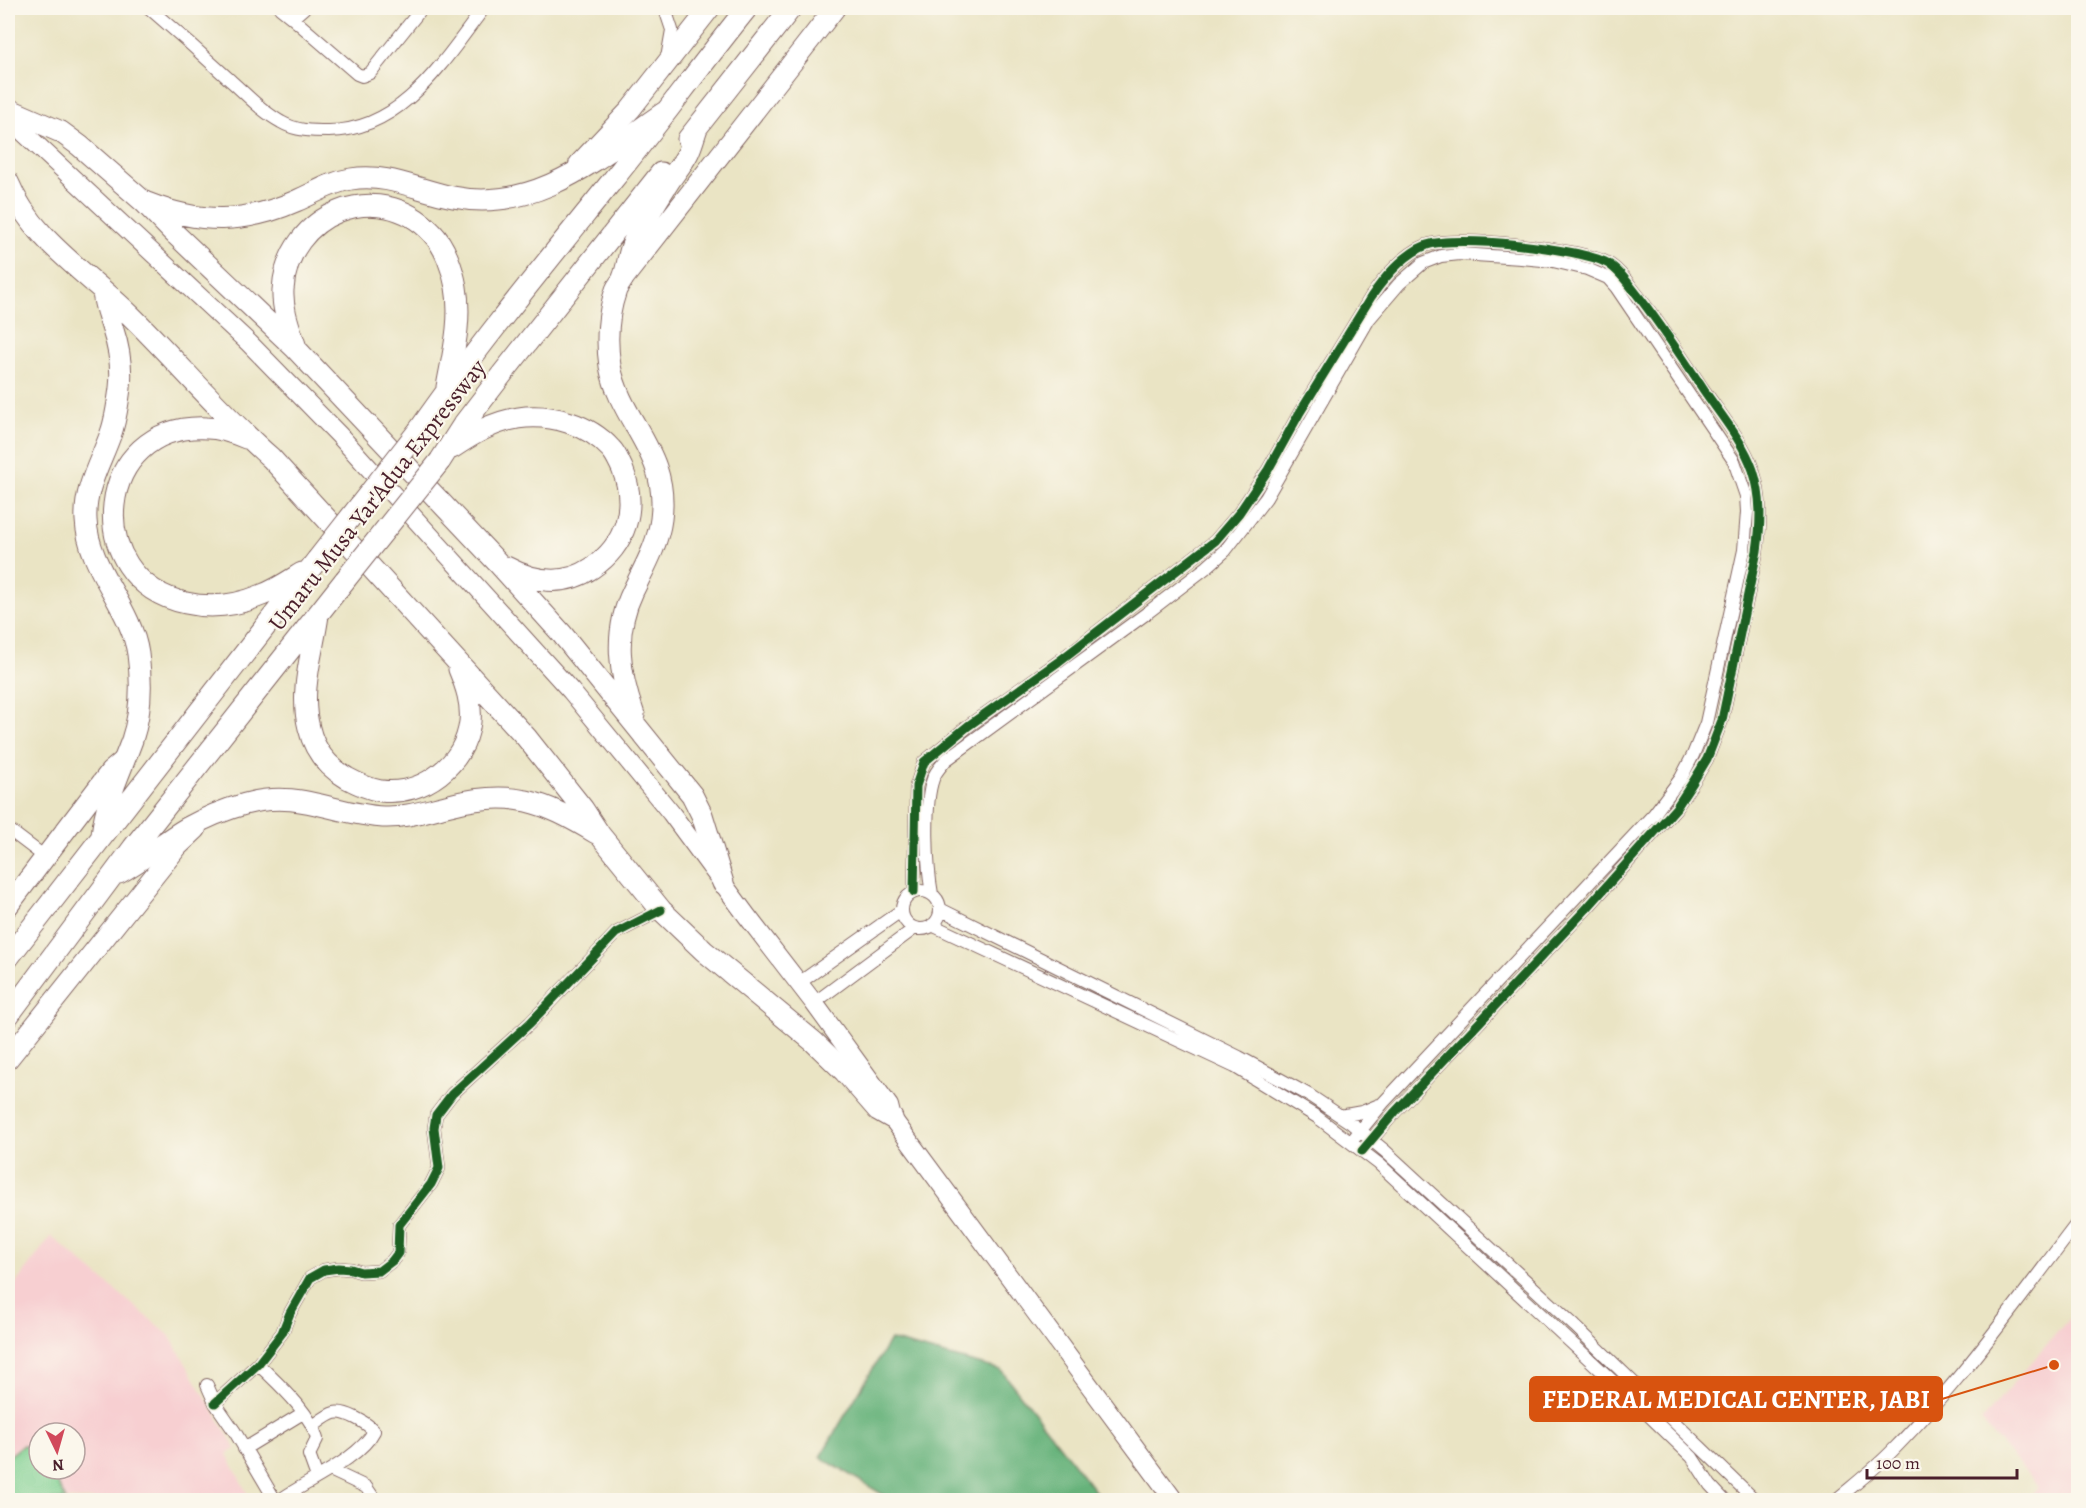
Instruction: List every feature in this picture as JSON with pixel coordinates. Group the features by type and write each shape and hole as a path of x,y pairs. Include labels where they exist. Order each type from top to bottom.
{"highway":[{"path":"544,189 585,160 630,110 710,8"},
{"name":"Umaru Musa Yar'Adua Expressway","path":"8,958 419,430 446,390 747,8"},
{"name":"Umaru Musa Yar'Adua Expressway","path":"8,1016 133,848 445,456 463,425 503,373 792,8"},
{"path":"639,729 623,683 620,640 626,608 656,538 662,504 658,471 653,457 622,401 610,367 608,339 612,302 623,279 835,8"},
{"path":"8,109 61,132 144,202 296,348 498,562 562,634 692,795 702,815 723,883"},
{"path":"144,202 177,213 221,220 243,219 282,208 331,184 350,179 386,178 435,193 475,201 498,200 544,189 582,170 665,112"},
{"path":"623,279 633,244 688,153 697,128"},
{"path":"8,182 32,223 129,314 249,439 271,458 526,737 583,809 600,835 661,910 704,951 814,1042 845,1072 878,1110 892,1118"},
{"path":"296,348 286,314 283,289 289,259 302,237 325,217 342,210 357,206 378,205 397,210 416,218 434,234 451,269 456,288 457,334 446,390"},
{"path":"102,835 106,806 132,740 139,710 140,687 138,653 134,636 94,556 86,521 86,504 90,487 111,432 120,385 117,346 104,305 103,291"},
{"path":"445,456 480,430 498,423 520,418 543,418 563,421 584,429 612,449 620,463 630,498 629,517 614,550 601,562 584,574 552,582 518,574 498,562"},
{"path":"249,439 218,429 192,428 159,437 140,451 121,474 114,506 114,526 123,558 134,574 158,594 171,600 210,606 225,605 262,595 314,564"},
{"path":"318,614 304,699 309,729 322,756 331,766 369,789 384,791 421,785 438,776 459,753 466,740 470,709 468,694 456,660"},
{"path":"8,906 110,772 123,761"},
{"path":"113,876 142,860 186,828 227,810 266,799 289,798 352,813 388,817 499,797 534,802 554,809 600,835"},
{"path":"8,1059 177,846 208,819"}],"main road":[{"path":"8,118 249,343 339,435 571,691 671,813 814,1002 889,1107 892,1118 1174,1500"}],"street":[{"path":"149,8 255,102 281,122 307,132 341,131 373,123 403,105 433,74 484,8"},
{"path":"280,8 362,76 369,73 422,8"},
{"path":"290,16 296,15 304,8"},
{"path":"665,66 672,30 664,8 679,8"},
{"path":"914,892 915,800 918,778 924,762 968,726 1058,662 1208,549 1228,528 1268,470 1299,414 1382,280 1402,262 1427,245 1458,241 1524,245 1570,251 1608,263 1650,310 1744,451 1757,485 1761,523 1757,551 1722,720 1707,759 1676,807 1588,907 1387,1121 1362,1151"},
{"path":"932,894 928,854 931,786 933,777 946,760 1216,560 1251,520 1274,484 1369,319 1411,273 1431,259 1460,254 1553,261 1587,269 1608,278 1639,318 1734,461 1742,481 1747,512 1744,550 1706,723 1681,778 1654,814 1383,1103 1351,1142"},
{"path":"1402,262 1411,273"},
{"path":"1139,601 1147,613"},
{"path":"1058,662 1065,674"},
{"path":"968,726 976,738"},
{"path":"8,829 45,857"},
{"path":"923,891 932,894 938,900 940,909 938,918 924,929 915,928 904,919 902,910 904,901 914,892 923,891"},
{"path":"940,909 1239,1057 1309,1095 1360,1130 1575,1326 1724,1470 1750,1499"},
{"path":"215,1402 258,1364 273,1341 282,1333 290,1313 310,1278 324,1270 339,1268 361,1272 380,1270 392,1261 398,1253 399,1225 431,1184 439,1168 434,1128 436,1115 452,1094 530,1023 616,933 661,910"},
{"path":"799,983 902,910"},
{"path":"932,925 1050,978 1234,1067 1317,1117 1362,1151 1427,1208 1692,1457 1710,1485 1724,1500"},
{"path":"814,1002 915,928"},
{"path":"1050,978 1055,966"},
{"path":"1340,1116 1362,1112 1383,1103"},
{"path":"1385,1151 1382,1136 1387,1121"},
{"path":"1836,1500 1893,1451 1920,1422 1976,1356 2079,1222"},
{"path":"258,1364 313,1426 317,1439 309,1455 317,1477"},
{"path":"207,1385 275,1500"},
{"path":"280,1500 330,1470 360,1447 374,1431 360,1420 341,1412 334,1413 313,1426"},
{"path":"244,1449 303,1413"},
{"path":"330,1470 366,1486 375,1500"},
{"path":"1710,1485 1724,1470"}],"shaded area":[{"path":"51,1236 169,1335 236,1449 227,1454 250,1499 8,1500 8,1294"},
{"path":"2078,1308 2078,1500 2025,1500 2039,1487 1981,1421"}],"green space":[{"path":"890,1340 1001,1370 1102,1500 892,1500 820,1457"},
{"path":"23,1445 27,1446 27,1481 56,1481 66,1500 8,1500 8,1457"}],"cycle path":[{"path":"914,892 916,786 924,762 968,726 1058,662 1215,541 1239,513 1268,470 1299,414 1371,297 1403,260 1427,245 1463,241 1545,248 1571,252 1607,263 1626,280 1670,340 1737,438 1749,459 1756,480 1760,510 1757,551 1722,720 1707,759 1676,808 1588,907 1395,1112 1362,1151"},
{"path":"215,1403 258,1364 282,1333 290,1313 310,1278 324,1270 339,1268 361,1272 379,1271 392,1261 398,1253 399,1225 431,1184 439,1168 434,1128 436,1115 452,1094 530,1023 616,933 661,910"}],"place":[{"name":"FEDERAL MEDICAL CENTER, JABI","path":"2054,1365"}]}
